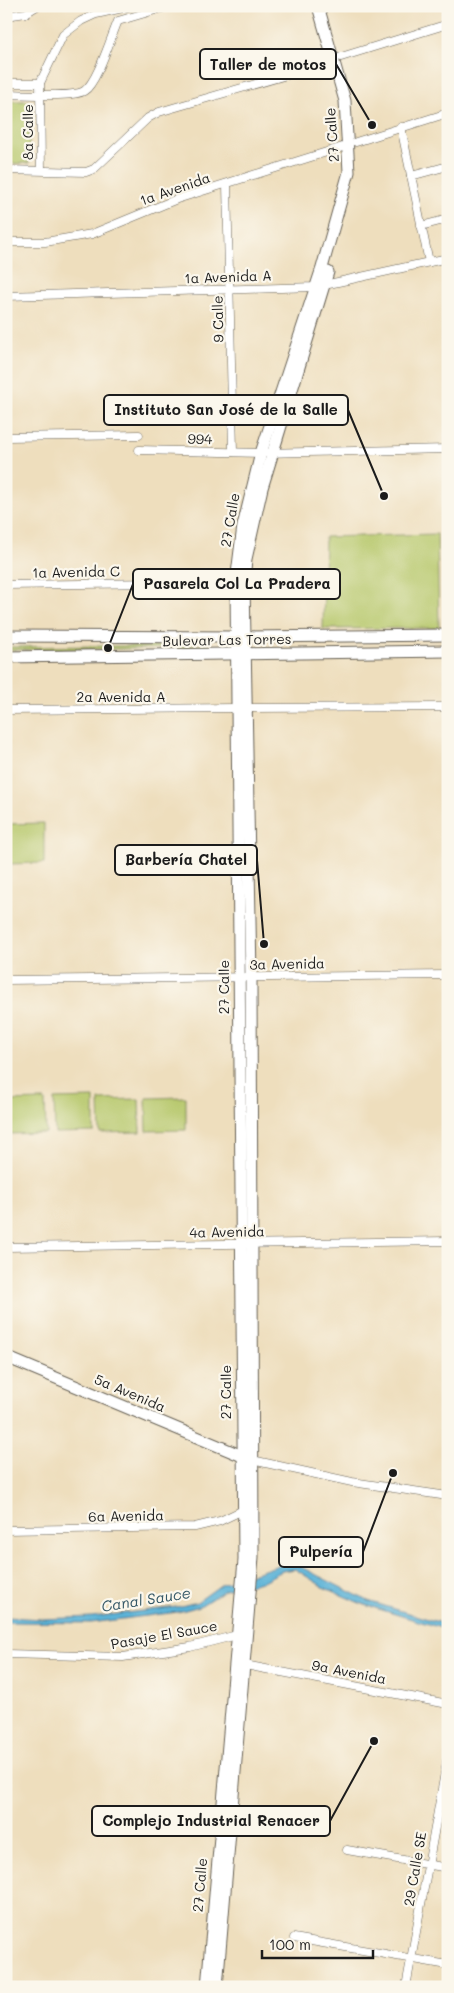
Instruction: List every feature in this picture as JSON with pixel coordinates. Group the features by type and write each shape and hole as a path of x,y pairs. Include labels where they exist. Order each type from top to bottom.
{"main road":[{"name":"27 Calle","path":"236,637 246,559 262,488 320,286 349,172 353,143 338,59 318,6"},
{"path":"327,6 338,59"},
{"name":"27 Calle","path":"217,1987 245,1665 245,1602 248,1558 242,708 241,655 236,637 236,582 243,526 261,453 320,286"},
{"name":"Bulevar Las Torres","path":"6,636 236,637 448,635"},
{"name":"Bulevar Las Torres","path":"6,657 448,651"},
{"name":"5a Avenida","path":"6,1357 247,1458"},
{"name":"27 Calle","path":"247,1458 243,1510 248,1558"},
{"name":"27 Calle","path":"207,1987 237,1635 245,1602"}],"street":[{"path":"6,16 26,13 37,6"},
{"path":"41,94 40,83 64,35 81,21 96,14 132,6"},
{"path":"6,94 71,95 83,92 88,87 118,21 170,6"},
{"path":"112,9 118,21"},
{"path":"6,170 86,172 94,169 148,118 159,112 448,24"},
{"path":"6,83 40,83"},
{"name":"8a Calle","path":"41,94 41,170"},
{"name":"1a Avenida","path":"6,242 45,242 92,234 177,199 448,113"},
{"path":"401,127 429,262"},
{"path":"411,176 448,166"},
{"name":"9 Calle","path":"227,184 233,452"},
{"path":"421,226 448,219"},
{"name":"1a Avenida A","path":"6,296 320,286 448,258"},
{"path":"6,437 139,435"},
{"name":"994","path":"139,450 273,453 448,449"},
{"name":"1a Avenida C","path":"6,585 236,582"},
{"name":"2a Avenida A","path":"6,710 448,707"},
{"name":"3a Avenida","path":"6,980 448,975"},
{"name":"4a Avenida","path":"6,1247 448,1241"},
{"name":"5a Avenida","path":"247,1458 352,1482 448,1496"},
{"name":"6a Avenida","path":"6,1530 195,1527 220,1521 243,1510"},
{"name":"Pasaje El Sauce","path":"6,1654 122,1657 190,1646 237,1635"},
{"name":"9a Avenida","path":"245,1665 448,1704"},
{"name":"29 Calle SE","path":"406,1987 448,1756"},
{"path":"347,1850 448,1868"},
{"path":"294,1938 448,1964"}],"green space":[{"path":"6,101 29,101 29,163 6,164"},
{"path":"437,534 439,628 323,629 325,537"},
{"path":"210,645 210,648 6,650 6,647"},
{"path":"44,823 44,863 6,864 6,824"},
{"path":"186,1097 186,1130 147,1131 146,1098"},
{"path":"94,1098 94,1132 55,1133 54,1099"},
{"path":"139,1099 140,1132 100,1133 99,1100"},
{"path":"45,1100 46,1133 6,1134 6,1101"}],"water":[{"path":"285,1563 295,1564 368,1601 448,1625 448,1630 362,1604 325,1588 295,1569 282,1571 261,1582 225,1590 200,1606 178,1612 91,1623 6,1622 6,1617 42,1619 92,1617 177,1607 197,1602 222,1584"}],"place":[{"name":"Taller de motos","path":"372,125"},
{"name":"Instituto San José de la Salle","path":"384,496"},
{"name":"Pasarela Col La Pradera","path":"108,648"},
{"name":"Barbería Chatel","path":"264,944"},
{"name":"Pulpería","path":"393,1473"},
{"name":"Complejo Industrial Renacer","path":"374,1741"}],"water label":[{"name":"Canal Sauce","path":"146,1600"}]}
